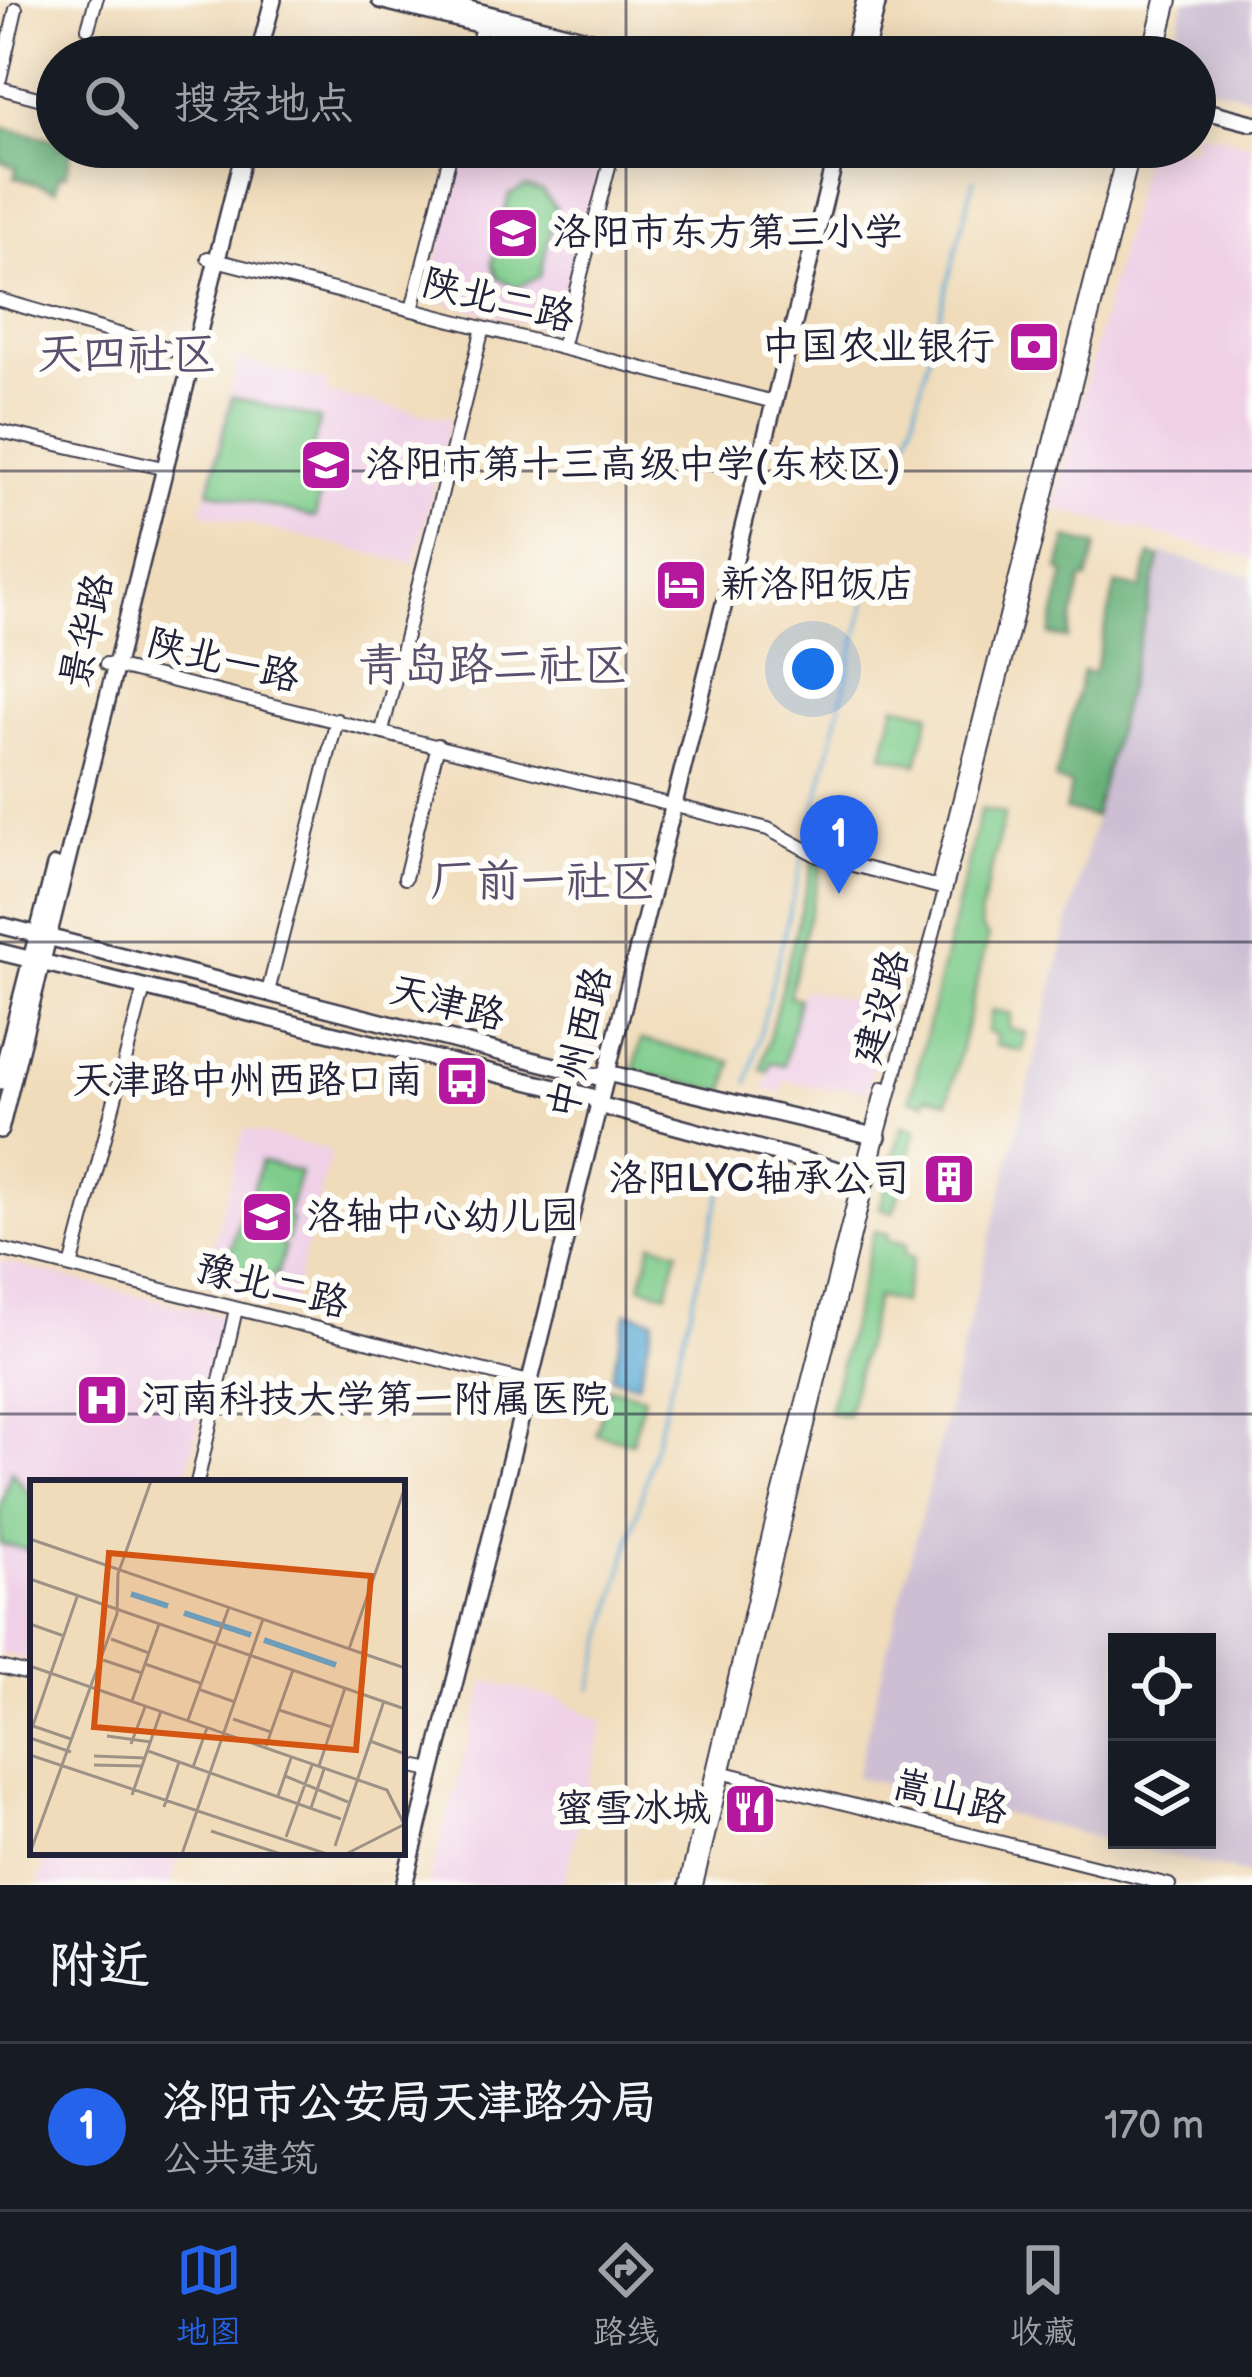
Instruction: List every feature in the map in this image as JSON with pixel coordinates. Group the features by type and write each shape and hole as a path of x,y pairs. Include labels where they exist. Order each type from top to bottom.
{"main road":[{"path":"264,36 273,0"},
{"path":"273,36 282,0"},
{"path":"380,0 527,36"},
{"path":"433,0 574,36"},
{"path":"856,36 865,0"},
{"path":"869,36 878,0"},
{"path":"1216,110 1252,119"},
{"name":"景华路","path":"0,1130 231,168"},
{"name":"景华路","path":"159,467 184,353 238,168"},
{"name":"中州西路","path":"404,1885 427,1770 770,400 823,168"},
{"name":"中州西路","path":"770,400 832,168"},
{"name":"天津路","path":"0,926 603,1075 874,1136"},
{"name":"天津路","path":"0,952 596,1101 863,1177"},
{"name":"景华路","path":"0,1081 37,961"},
{"name":"中州西路","path":"405,1841 427,1770"},
{"name":"中州西路","path":"393,1885 401,1855"}],"street":[{"path":"88,28 96,0"},
{"path":"1158,36 1166,0"},
{"path":"0,79 16,10"},
{"path":"480,36 482,25"},
{"path":"0,88 36,97"},
{"path":"412,310 447,168"},
{"path":"562,348 609,168"},
{"name":"建设路","path":"696,1885 863,1177 1120,168"},
{"name":"建设路","path":"874,1136 971,795 1130,168"},
{"name":"陕北二路","path":"212,260 770,400"},
{"path":"0,300 184,353"},
{"path":"382,731 483,328"},
{"path":"0,431 159,467"},
{"name":"陕北一路","path":"110,664 768,829 818,856 938,887"},
{"path":"268,992 337,720"},
{"path":"404,878 438,746"},
{"path":"71,1267 144,988"},
{"name":"豫北二路","path":"0,1249 524,1381"},
{"path":"197,1480 236,1309"},
{"path":"0,1666 30,1674"},
{"path":"405,1765 427,1770"},
{"name":"建设路","path":"686,1885 719,1774"},
{"name":"嵩山路","path":"719,1774 1147,1885"},
{"name":"嵩山路","path":"719,1774 1169,1885"}],"shaded area":[{"path":"1185,0 1252,0 1252,97 1216,88 1216,36 1176,36"},
{"path":"1216,136 1252,145 1252,559 1054,508 1141,168 1216,168"},
{"name":"洛阳市东方第三小学","path":"459,168 599,168 559,331 427,299"},
{"name":"洛阳市第十三高级中学(东校区)","path":"238,359 328,382 326,393 451,419 414,564 201,512"},
{"path":"1161,553 1252,576 1252,1876 1144,1849 1216,1849 1216,1633 1108,1633 1108,1840 856,1777"},
{"path":"803,989 886,1007 867,1092 785,1080 781,1093 765,1089 771,1062 784,1064"},
{"name":"洛轴中心幼儿园","path":"244,1129 331,1151 291,1307 203,1283"},
{"name":"河南科技大学第一附属医院","path":"0,1261 225,1317 185,1480 30,1480 30,1660 0,1653"},
{"path":"486,1681 560,1699 604,1722 563,1885 428,1885"},
{"path":"46,1855 179,1855 171,1885 39,1885"}],"green space":[{"path":"0,127 36,135 36,168 68,168 66,175 59,175 56,190 14,177 17,168 0,161"},
{"path":"525,187 542,191 556,208 540,276 517,287 497,277 492,262 509,195"},
{"path":"232,397 320,419 303,486 321,491 315,518 209,491"},
{"path":"1067,538 1097,545 1088,579 1082,579 1068,639 1050,635 1065,573 1059,570"},
{"path":"1150,555 1160,558 1094,817 1065,810 1071,785 1055,780 1083,671 1094,673 1116,584 1141,589"},
{"path":"895,705 930,713 917,764 883,755"},
{"path":"981,809 1005,814 980,915 988,937 948,1101 927,1096 925,1102 910,1099"},
{"path":"813,862 822,864 789,996 799,999 784,1065 771,1062 768,1072 761,1070"},
{"path":"992,1010 1011,1014 1008,1028 1026,1033 1022,1051 995,1045 997,1035 987,1032"},
{"path":"641,1040 732,1062 725,1092 634,1071"},
{"path":"902,1126 916,1129 894,1212 880,1208"},
{"path":"261,1161 300,1172 287,1217 292,1219 287,1240 282,1239 280,1245 285,1247 277,1275 271,1279 226,1267"},
{"path":"874,1231 906,1244 904,1255 913,1257 902,1303 876,1297 847,1416 829,1412"},
{"path":"652,1243 678,1250 667,1293 641,1286"},
{"path":"609,1387 644,1396 632,1443 596,1434"},
{"path":"11,1470 30,1495 30,1550 0,1544 0,1509"}],"water":[{"path":"627,1312 654,1319 638,1384 611,1377"}],"waterway":[{"path":"905,451 974,179"},
{"path":"806,847 872,574"},
{"path":"748,1083 803,856"},
{"path":"591,1689 729,1162"}],"place":[{"name":"洛阳市东方第三小学","path":"513,233"},
{"name":"中国农业银行","path":"1034,347"},
{"name":"洛阳市第十三高级中学(东校区)","path":"326,465"},
{"name":"新洛阳饭店","path":"681,585"},
{"name":"洛阳市公安局天津路分局","path":"839,894"},
{"name":"天津路中州西路口南","path":"462,1081"},
{"name":"洛阳LYC轴承公司","path":"949,1179"},
{"name":"洛轴中心幼儿园","path":"267,1217"},
{"name":"河南科技大学第一附属医院","path":"102,1400"},
{"name":"蜜雪冰城","path":"750,1809"}],"district":[{"name":"天四社区","path":"127,355"},
{"name":"青岛路二社区","path":"493,666"},
{"name":"厂前一社区","path":"543,882"}]}
